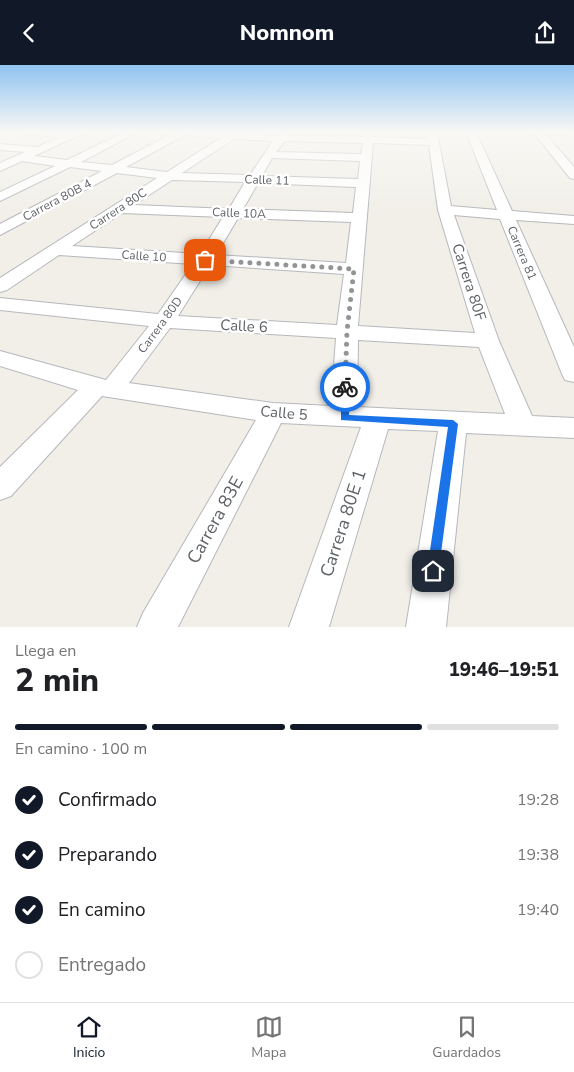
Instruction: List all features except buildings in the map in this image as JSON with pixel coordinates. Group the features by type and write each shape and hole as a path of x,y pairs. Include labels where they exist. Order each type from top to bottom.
{"street":[{"path":"1,167 21,158"},
{"name":"Calle 11","path":"24,158 168,176 364,183"},
{"path":"0,197 81,158"},
{"name":"Carrera 80B 4","path":"3,226 136,158"},
{"name":"Carrera 80C","path":"0,286 196,158"},
{"name":"Carrera 80D","path":"0,487 104,388 164,321 205,260 266,158"},
{"path":"344,418 347,331 366,158"},
{"name":"Carrera 80F","path":"436,158 445,211 488,341 523,426"},
{"name":"Carrera 81","path":"481,158 574,374"},
{"path":"570,165 574,175"},
{"name":"Calle 10A","path":"119,209 360,218"},
{"path":"445,211 574,219"},
{"name":"Calle 10","path":"54,250 354,269"},
{"name":"Calle 6","path":"0,304 164,321 488,341"},
{"name":"Calle 5","path":"0,358 104,388 273,413 453,424 574,428"},
{"name":"Carrera 83E","path":"157,627 273,413"},
{"name":"Carrera 80E 1","path":"310,627 377,419"},
{"path":"426,627 453,424"}],"way so far":[{"path":"205,260 354,269 347,331 345,387"}],"route":[{"path":"345,387 344,418 453,424 433,571"}]}
